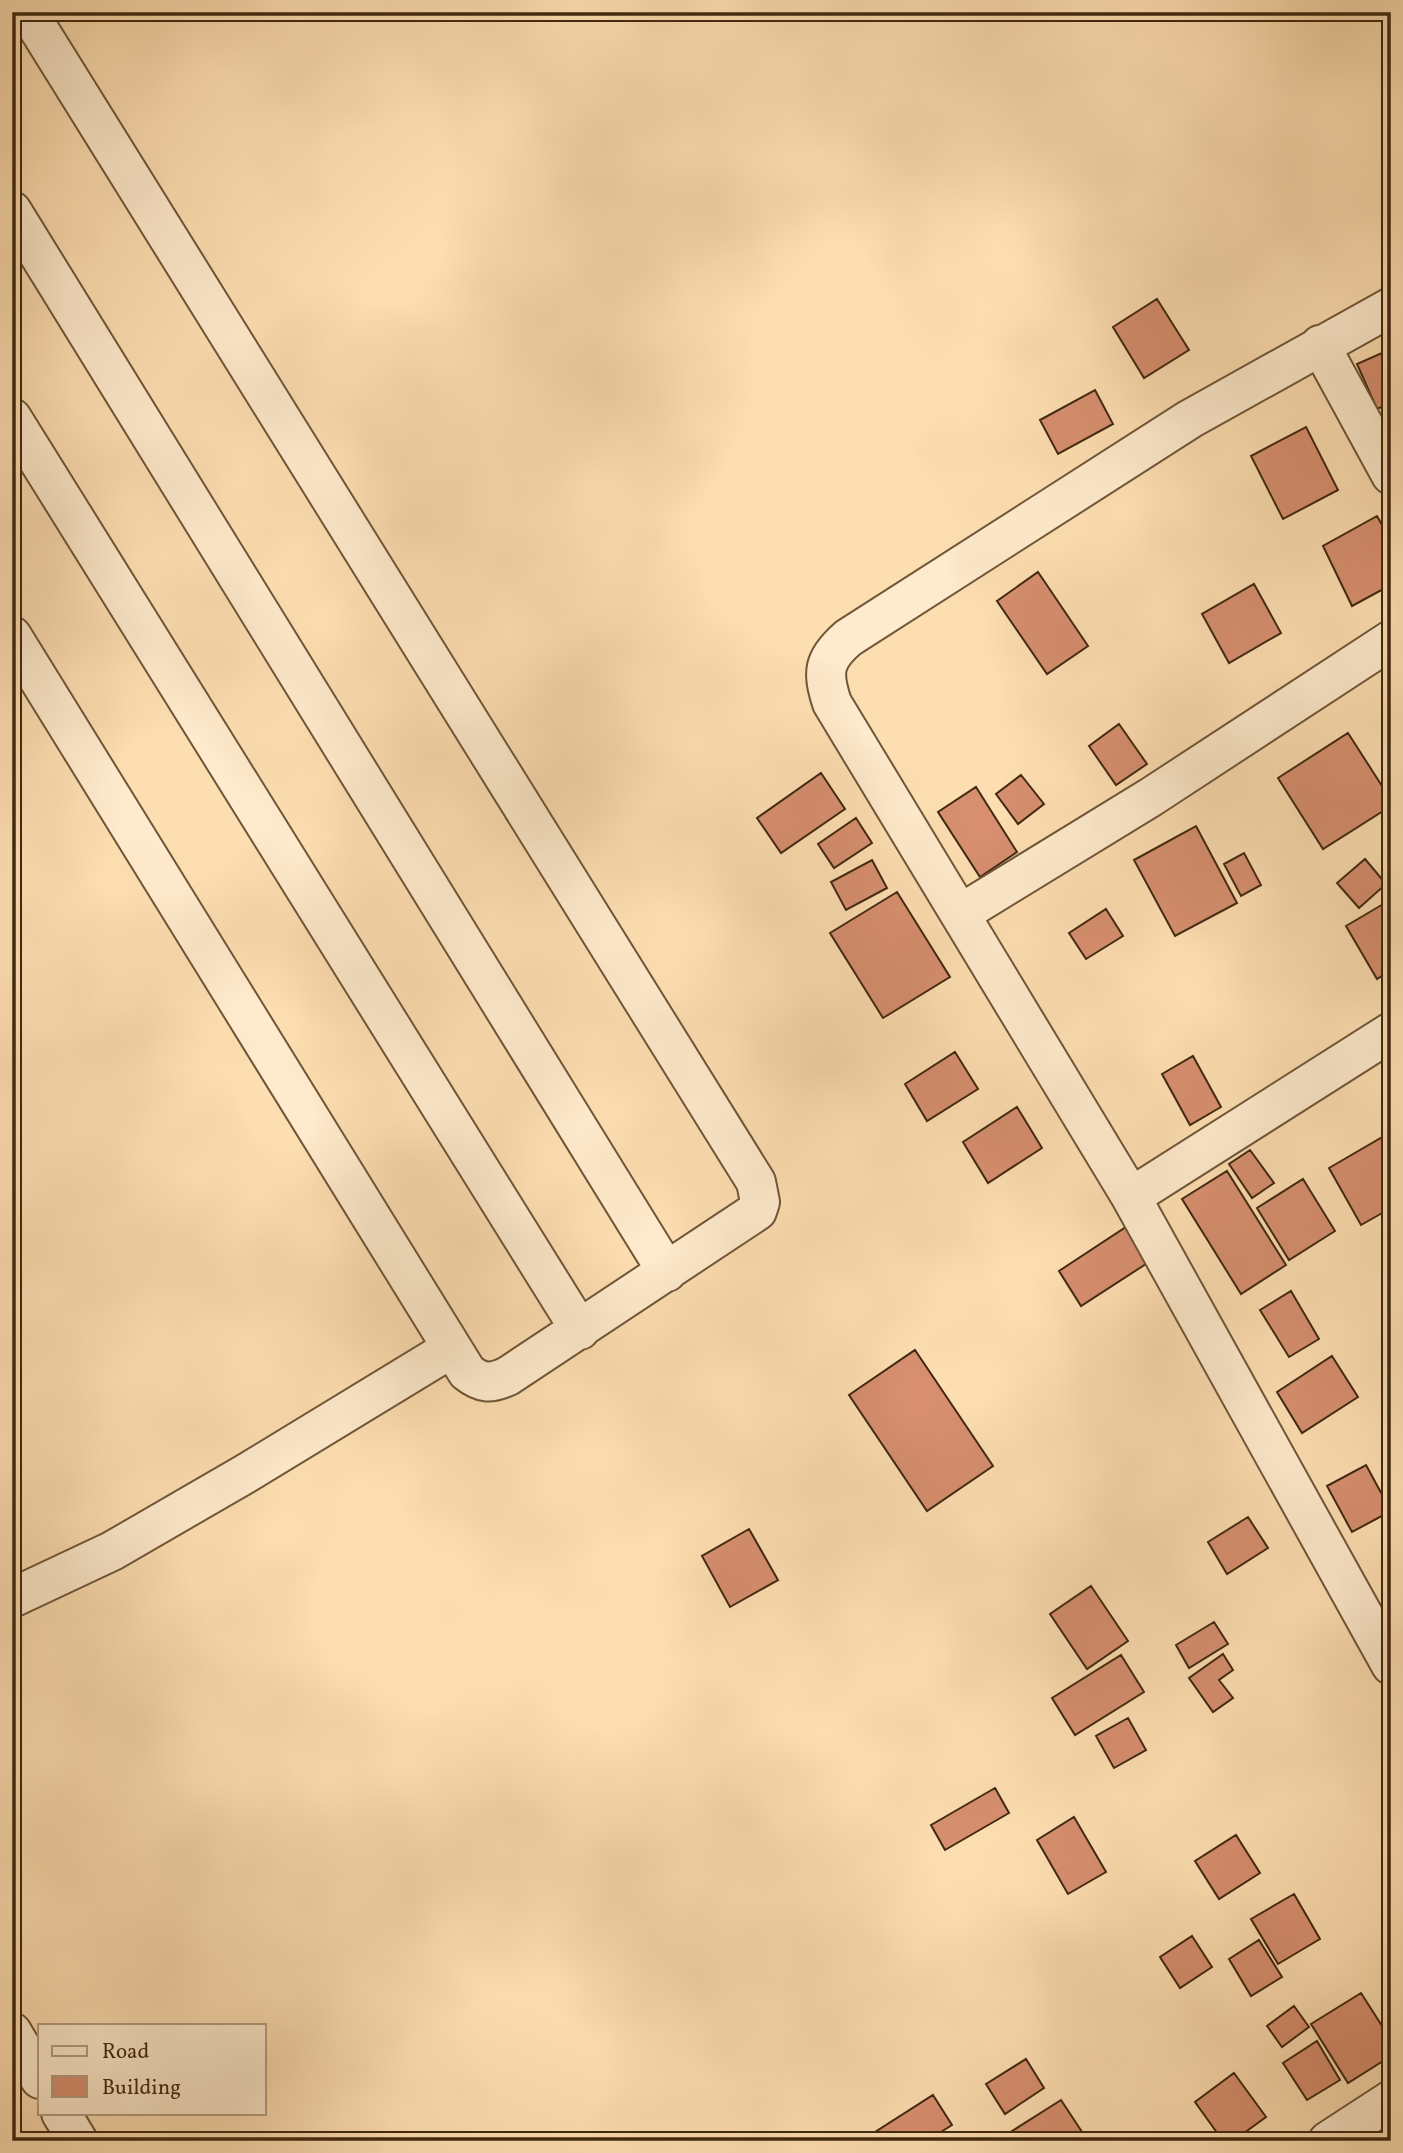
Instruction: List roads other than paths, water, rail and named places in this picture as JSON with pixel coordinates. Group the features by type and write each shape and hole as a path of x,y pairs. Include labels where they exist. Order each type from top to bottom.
{"street":[{"path":"12,636 467,1373 484,1383 496,1382 508,1376 757,1211 760,1202 756,1182 29,12"},
{"path":"12,211 667,1272"},
{"path":"1391,307 1190,419 848,638 834,650 826,666 826,683 832,703 1131,1197 1391,1665"},
{"path":"1320,345 1391,475"},
{"path":"12,418 580,1330"},
{"path":"960,914 1151,797 1391,640"},
{"path":"1131,1197 1391,1031"},
{"path":"12,1598 112,1551 452,1348"},
{"path":"12,2032 38,2076"},
{"path":"1328,2141 1391,2099"},
{"path":"62,2114 78,2141"}]}
